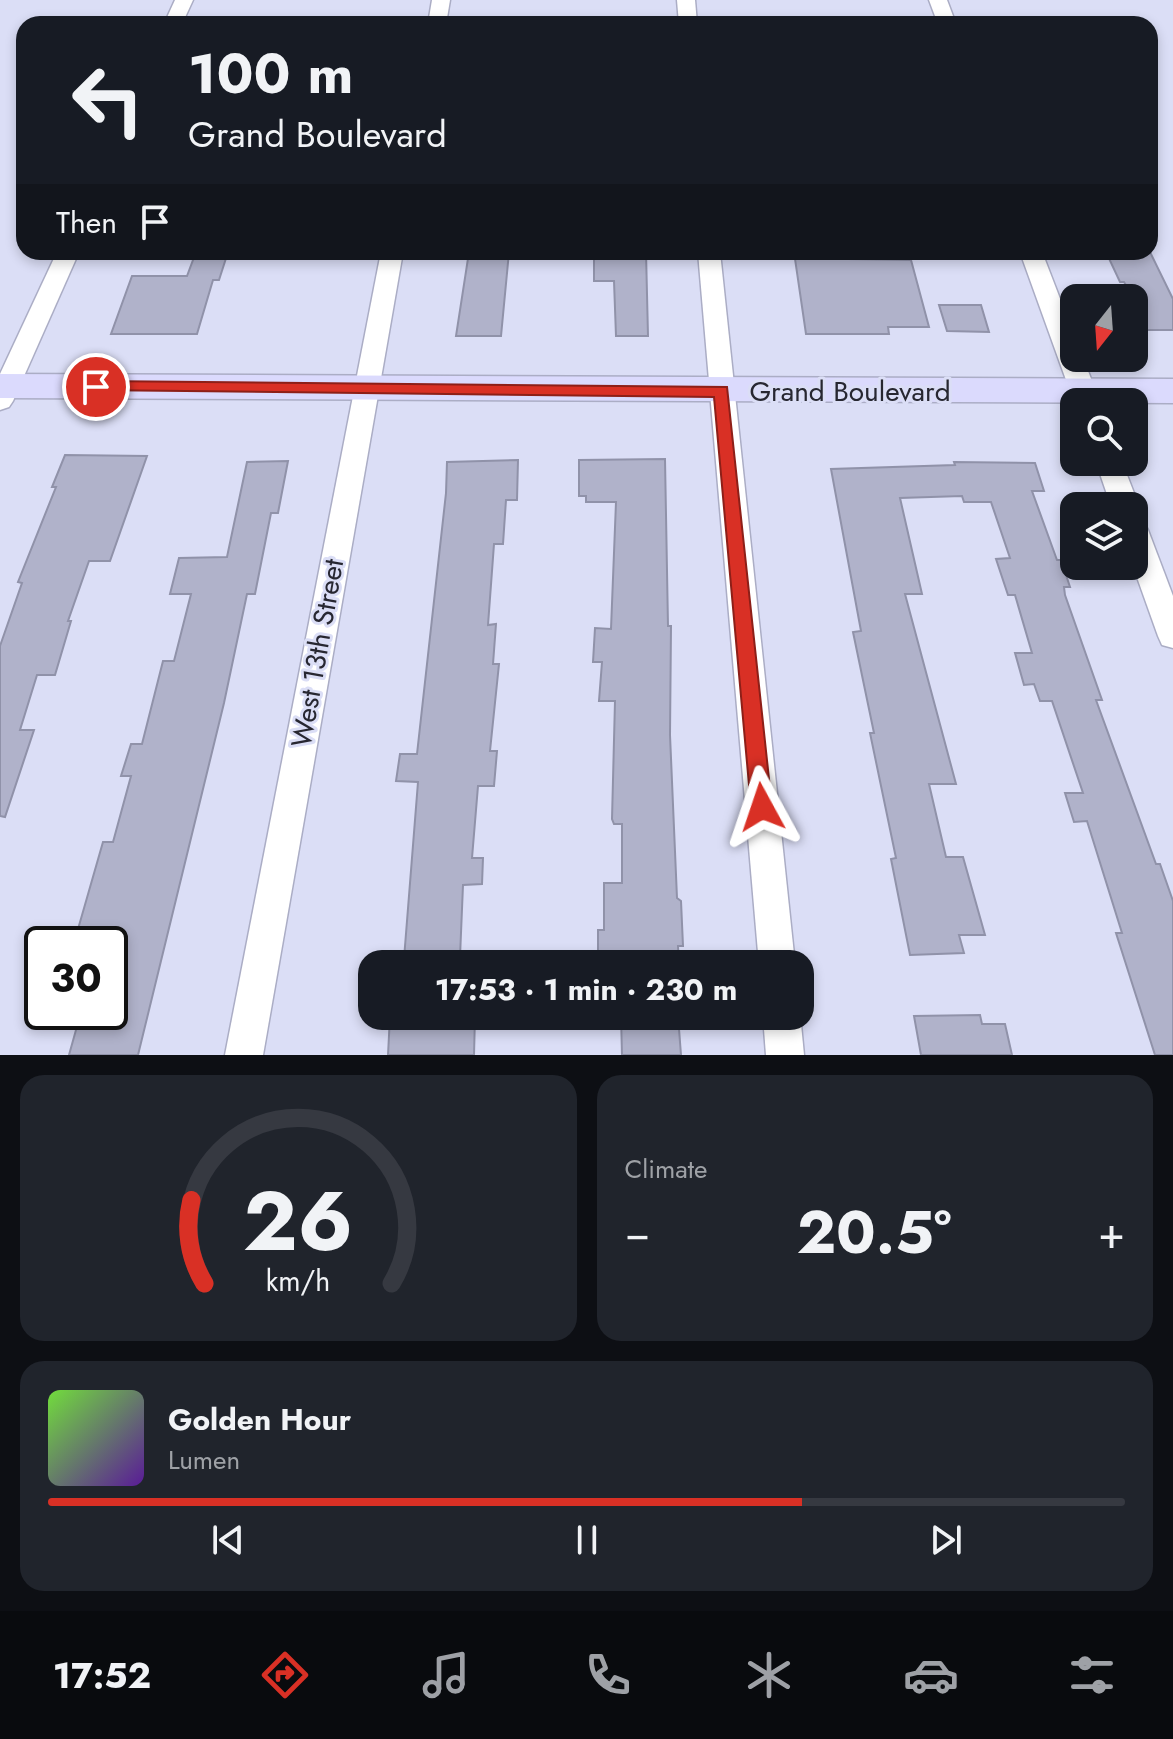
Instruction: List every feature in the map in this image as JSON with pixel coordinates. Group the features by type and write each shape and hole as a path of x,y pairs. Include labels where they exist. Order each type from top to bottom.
{"street":[{"path":"2,391 64,260"},
{"name":"West 13th Street","path":"244,1055 390,260"},
{"path":"710,260 776,950"},
{"path":"1034,260 1082,388"},
{"name":"Grand Boulevard","path":"2,391 366,387 1060,396"},
{"name":"Grand Boulevard","path":"1148,392 1173,391"},
{"path":"1148,568 1173,636"},
{"path":"783,1030 785,1055"}],"building":[{"path":"193,260 225,260 219,280 213,280 197,334 111,334 132,276 187,276"},
{"path":"468,260 508,260 501,336 456,336"},
{"path":"594,260 646,260 648,336 616,336 614,281 594,281"},
{"path":"795,260 911,260 929,327 888,327 889,334 806,334"},
{"path":"1110,260 1154,260 1173,299 1173,330 1148,330 1148,284 1120,282"},
{"path":"939,305 981,305 989,332 947,331"},
{"path":"65,455 147,456 110,561 89,561 68,621 71,621 55,675 37,675 20,730 34,730 5,817 0,816 0,646 22,583 18,582 56,487 52,487"},
{"path":"665,459 668,626 671,626 670,735 677,898 681,901 683,946 678,946 678,950 598,950 598,930 604,930 604,883 622,883 622,824 614,824 612,819 615,701 599,701 602,662 593,662 595,628 611,629 616,502 586,502 586,496 579,496 579,460"},
{"path":"518,460 517,500 506,500 503,544 494,544 488,625 496,624 493,664 499,664 490,751 497,751 494,786 478,786 472,858 483,858 482,884 463,885 460,950 405,950 418,782 396,781 400,754 417,754 447,462"},
{"path":"288,461 278,513 271,513 255,594 247,594 224,703 138,1055 69,1055 76,1030 128,1030 128,926 79,926 103,842 113,842 131,776 121,776 131,744 142,744 163,661 174,661 191,594 170,594 179,558 227,557 247,462"},
{"path":"954,462 1035,463 1044,491 1032,491 1057,560 1060,560 1060,580 1068,580 1070,587 1064,587 1065,595 1102,700 1096,700 1156,864 1160,864 1173,901 1173,1055 1155,1055 1116,933 1122,933 1087,821 1074,822 1065,793 1083,793 1052,701 1040,701 1034,684 1024,685 1015,653 1032,653 1015,595 1008,595 996,559 1010,558 991,502 964,502 962,496 900,498 922,594 905,594 956,784 929,784 946,857 963,857 985,935 959,935 964,953 910,955 891,859 896,858 870,733 874,733 853,632 861,631 831,469 955,465"},
{"path":"980,1015 982,1024 1005,1024 1012,1055 921,1055 914,1016"},
{"path":"389,1030 475,1030 474,1055 388,1055"},
{"path":"621,1030 679,1030 681,1055 622,1055"}],"route":[{"path":"96,387 722,391 762,807"}]}
